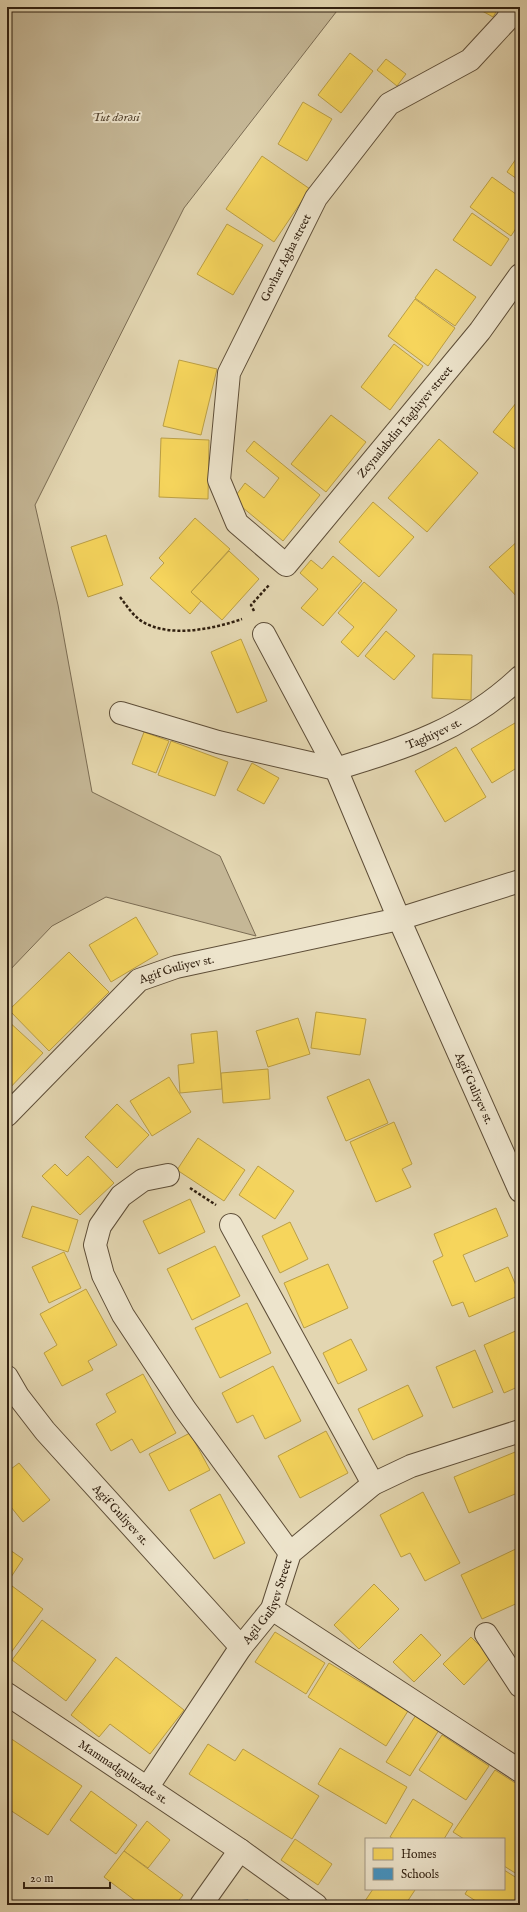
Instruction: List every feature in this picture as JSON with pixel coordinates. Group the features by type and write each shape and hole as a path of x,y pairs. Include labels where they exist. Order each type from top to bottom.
{"street":[{"name":"Govhar Agha street","path":"286,565 237,523 220,480 229,373 316,198 389,104 470,60 506,21 515,7"},
{"name":"Zeynalabdin Taghiyev street","path":"286,565 480,331 520,275"},
{"name":"Agif Guliyev st.","path":"264,634 336,769 399,919 520,1191"},
{"name":"Taghiyev st.","path":"336,769 383,755 434,736 483,709 520,677"},
{"path":"121,713 218,742 336,769"},
{"path":"399,919 520,881"},
{"name":"Agif Guliyev st.","path":"7,1115 140,980 176,967 399,919"},
{"path":"168,1176 143,1180 120,1196 100,1226 95,1245 102,1275 123,1315 185,1409 290,1553"},
{"path":"231,1225 373,1484"},
{"name":"Agif Guliyev st.","path":"7,1377 18,1396 45,1431 241,1647"},
{"name":"Agil Guliyev Street","path":"147,1788 241,1647 272,1609 290,1553 373,1484 411,1466 520,1431"},
{"path":"272,1609 520,1771"},
{"path":"486,1634 520,1686"},
{"name":"Mammadguluzade st.","path":"7,1694 240,1850 316,1905"},
{"path":"201,1905 240,1850"}],"path":[{"path":"120,597 133,614 144,622 162,629 194,630 225,625 243,619"},
{"path":"168,1176 213,1202 231,1225"}],"green space":[{"name":"Tut dərəsi","path":"7,7 340,7 184,208 35,505 58,605 92,792 220,856 256,936 106,897 52,926 7,973"}],"building: Homes":[{"path":"475,7 499,7 493,17"},
{"path":"350,53 373,71 341,113 318,95"},
{"path":"386,59 406,74 397,86 377,70"},
{"path":"303,102 332,119 307,161 278,144"},
{"path":"520,153 520,181 507,172"},
{"path":"262,156 310,189 274,242 226,209"},
{"path":"492,177 520,197 520,222 511,236 470,207"},
{"path":"472,213 509,239 491,266 453,240"},
{"path":"227,224 263,245 233,295 197,274"},
{"path":"436,269 476,297 455,326 415,298"},
{"path":"415,299 455,328 428,366 388,336"},
{"path":"394,344 423,366 390,410 361,387"},
{"path":"179,360 217,369 201,435 163,426"},
{"path":"520,398 520,453 493,432"},
{"path":"331,415 366,442 326,492 291,464"},
{"path":"161,438 209,440 208,499 159,497"},
{"path":"439,439 478,473 427,532 388,498"},
{"path":"254,441 320,495 283,541 242,507 237,494 245,483 264,498 279,478 246,451"},
{"path":"373,502 414,537 379,577 339,542"},
{"path":"195,518 230,549 191,592 201,601 190,614 150,578 164,563 159,558"},
{"path":"106,535 123,585 88,597 71,547"},
{"path":"520,539 520,598 519,599 489,567"},
{"path":"229,551 259,579 222,620 191,592"},
{"path":"333,556 362,581 323,626 301,608 318,589 300,573 311,560 322,569"},
{"path":"364,582 397,610 358,657 341,642 354,627 338,613"},
{"path":"386,631 415,656 394,680 365,656"},
{"path":"241,639 267,701 237,713 211,652"},
{"path":"433,654 472,655 471,700 432,698"},
{"path":"520,720 520,766 492,783 471,749"},
{"path":"144,732 169,741 156,773 132,764"},
{"path":"171,741 228,762 215,796 158,775"},
{"path":"456,747 486,797 445,822 415,771"},
{"path":"252,763 279,778 264,804 237,790"},
{"path":"136,917 158,954 111,982 89,945"},
{"path":"69,952 109,992 49,1051 9,1010"},
{"path":"316,1012 366,1019 360,1055 311,1048"},
{"path":"298,1018 310,1054 268,1067 256,1031"},
{"path":"7,1020 43,1053 7,1091"},
{"path":"217,1031 222,1089 180,1093 178,1065 194,1063 191,1034"},
{"path":"268,1069 270,1099 223,1103 221,1073"},
{"path":"169,1077 191,1112 152,1136 130,1101"},
{"path":"369,1079 388,1123 346,1141 327,1097"},
{"path":"117,1104 149,1135 117,1168 85,1137"},
{"path":"394,1122 412,1164 402,1169 411,1187 376,1202 350,1142"},
{"path":"198,1138 245,1170 224,1201 177,1170"},
{"path":"88,1156 114,1183 80,1215 42,1176 55,1164 67,1176"},
{"path":"258,1166 294,1191 275,1219 239,1195"},
{"path":"190,1199 205,1232 159,1254 143,1221"},
{"path":"32,1206 78,1220 68,1252 22,1237"},
{"path":"496,1208 508,1236 463,1255 475,1282 508,1267 520,1295 469,1317 463,1302 452,1306 433,1261 443,1256 434,1234"},
{"path":"290,1222 308,1259 280,1273 262,1236"},
{"path":"215,1246 240,1296 192,1320 167,1269"},
{"path":"64,1252 81,1288 49,1303 32,1267"},
{"path":"328,1264 348,1308 304,1328 284,1283"},
{"path":"86,1289 117,1345 88,1361 93,1370 62,1386 44,1353 57,1345 40,1314"},
{"path":"247,1303 271,1353 220,1378 195,1328"},
{"path":"520,1329 520,1386 504,1393 484,1345"},
{"path":"351,1339 367,1370 338,1384 323,1353"},
{"path":"475,1350 493,1392 453,1408 436,1367"},
{"path":"273,1366 301,1421 265,1439 253,1415 237,1423 222,1393"},
{"path":"143,1374 176,1433 140,1453 132,1439 111,1451 96,1424 116,1412 106,1394"},
{"path":"408,1385 423,1416 373,1440 358,1409"},
{"path":"326,1431 348,1473 300,1498 278,1456"},
{"path":"190,1433 210,1470 169,1491 149,1454"},
{"path":"520,1450 520,1492 469,1513 454,1477"},
{"path":"19,1463 50,1500 23,1522 7,1502 7,1472"},
{"path":"423,1492 460,1563 425,1581 410,1553 401,1557 380,1515"},
{"path":"220,1494 245,1543 214,1559 190,1510"},
{"path":"520,1547 520,1602 482,1619 461,1575"},
{"path":"7,1548 23,1559 7,1583"},
{"path":"8,1583 43,1609 7,1658 7,1584"},
{"path":"374,1584 399,1609 359,1649 334,1625"},
{"path":"42,1620 96,1660 66,1701 12,1660"},
{"path":"275,1632 325,1663 306,1694 255,1662"},
{"path":"421,1634 441,1655 414,1682 393,1662"},
{"path":"471,1637 491,1657 464,1685 443,1664"},
{"path":"116,1657 184,1710 150,1754 110,1724 99,1737 71,1715"},
{"path":"329,1663 408,1711 386,1746 308,1697"},
{"path":"416,1715 439,1730 410,1776 386,1762"},
{"path":"442,1735 489,1766 466,1800 419,1770"},
{"path":"7,1736 82,1786 48,1835 7,1808"},
{"path":"208,1744 235,1761 243,1749 319,1796 292,1839 189,1774"},
{"path":"340,1748 407,1787 386,1824 318,1784"},
{"path":"495,1770 520,1786 520,1876 505,1867 505,1838 462,1838 453,1832"},
{"path":"91,1791 137,1825 116,1854 70,1820"},
{"path":"413,1799 453,1824 445,1838 390,1837"},
{"path":"147,1821 170,1840 148,1868 124,1851"},
{"path":"295,1839 332,1864 318,1885 281,1860"},
{"path":"124,1851 183,1895 175,1905 141,1905 104,1877"},
{"path":"505,1871 520,1880 520,1905 482,1905 465,1894 467,1890 505,1890"},
{"path":"372,1890 415,1890 405,1905 372,1905 365,1901"}],"building: Schools":[{"path":"248,1900 254,1905 231,1905 235,1901"}]}
